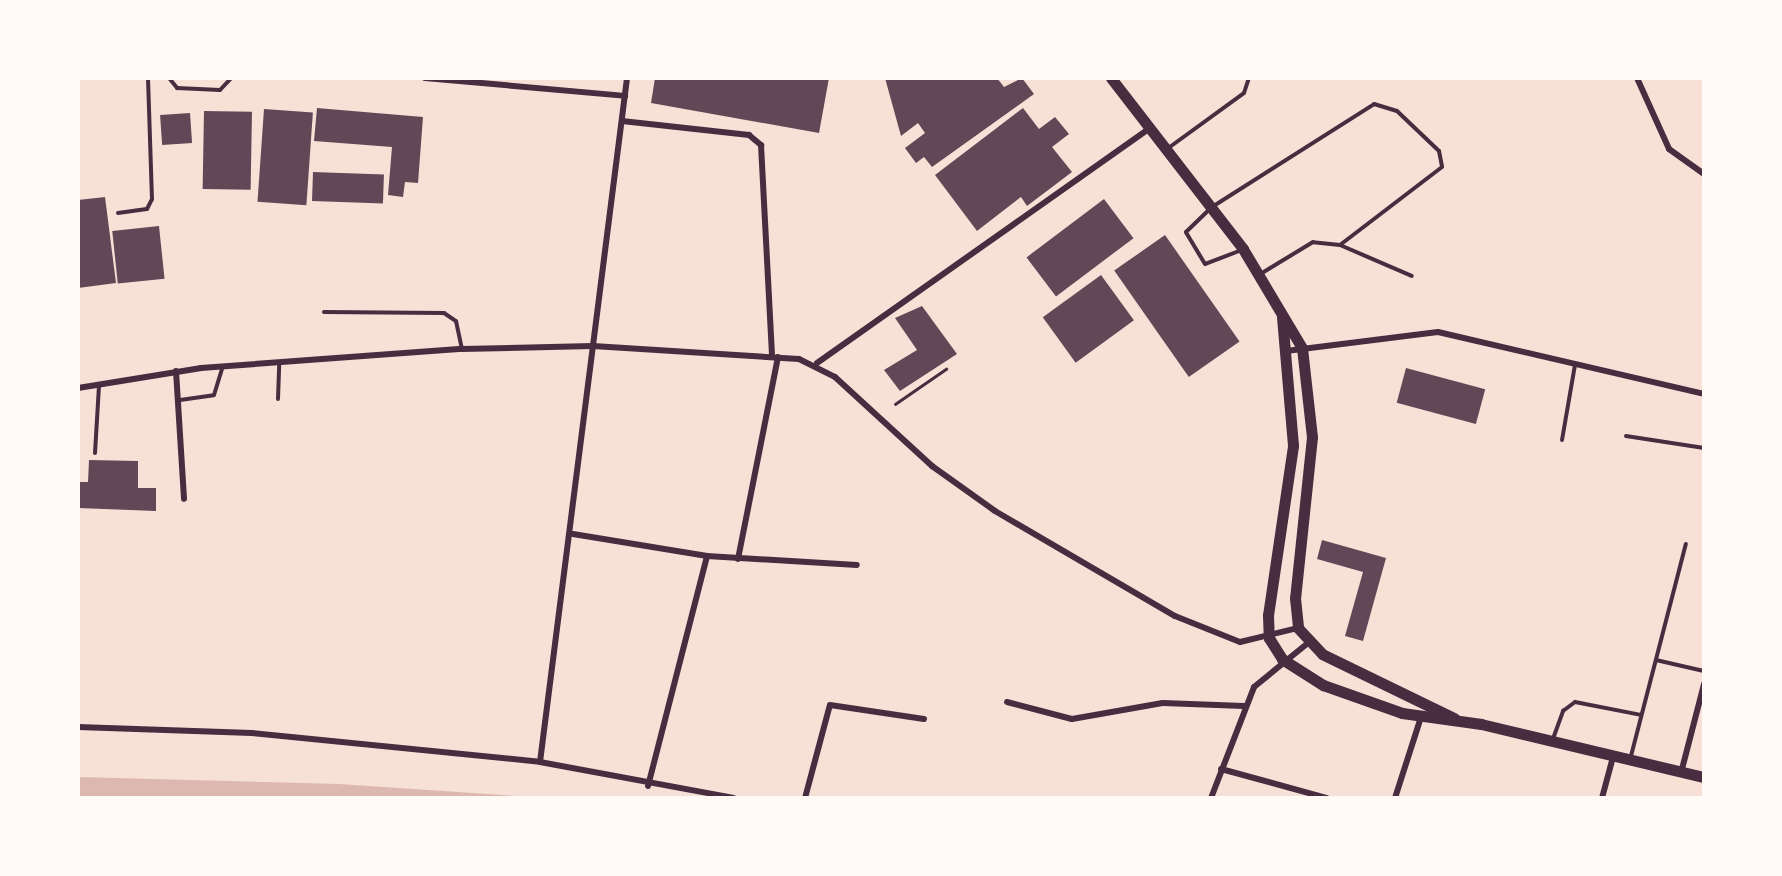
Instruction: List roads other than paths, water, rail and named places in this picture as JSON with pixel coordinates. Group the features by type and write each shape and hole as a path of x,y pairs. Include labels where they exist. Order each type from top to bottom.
{"highway":[{"path":"1110,78 1243,248 1302,348 1312,437 1298,628 1308,643 1454,718"},
{"path":"1282,312 1293,446 1269,638 1282,659 1323,684 1420,718 1454,718 1704,778"}],"street":[{"path":"425,78 625,96"},
{"path":"540,762 573,534 627,78"},
{"path":"1637,78 1669,149 1704,174"},
{"path":"622,122 749,135 761,145 775,356 738,560"},
{"path":"817,363 1150,128"},
{"path":"1286,351 1457,334 1704,394"},
{"path":"78,388 223,366 462,348 593,346 775,356 817,363 932,466 1036,536 1204,629 1240,642 1298,628"},
{"path":"176,371 184,499"},
{"path":"573,534 738,560 857,565"},
{"path":"648,786 707,556"},
{"path":"1211,798 1244,706 1263,674 1308,643"},
{"path":"1681,773 1704,684"},
{"path":"1006,702 1072,719 1191,701 1244,706"},
{"path":"1395,798 1426,702"},
{"path":"805,798 830,704 924,719"},
{"path":"78,727 252,733 540,762 648,786 734,798"},
{"path":"1602,798 1614,756"},
{"path":"1220,769 1327,798"}],"lane":[{"path":"118,213 147,209 152,199 148,78"},
{"path":"169,78 176,88 220,90 231,78"},
{"path":"1167,148 1244,93 1249,78"},
{"path":"1243,248 1200,262 1186,232 1212,207 1360,112 1386,104 1439,151 1442,166 1340,245"},
{"path":"1261,274 1312,242 1340,245 1412,276"},
{"path":"324,312 444,313 456,321 462,348"},
{"path":"278,399 279,362"},
{"path":"1562,440 1575,363"},
{"path":"178,400 214,395 223,366"},
{"path":"95,453 99,384"},
{"path":"1626,436 1704,448"},
{"path":"1630,760 1686,544"},
{"path":"1656,660 1704,670"},
{"path":"1552,740 1563,711 1575,702 1641,716"}]}
